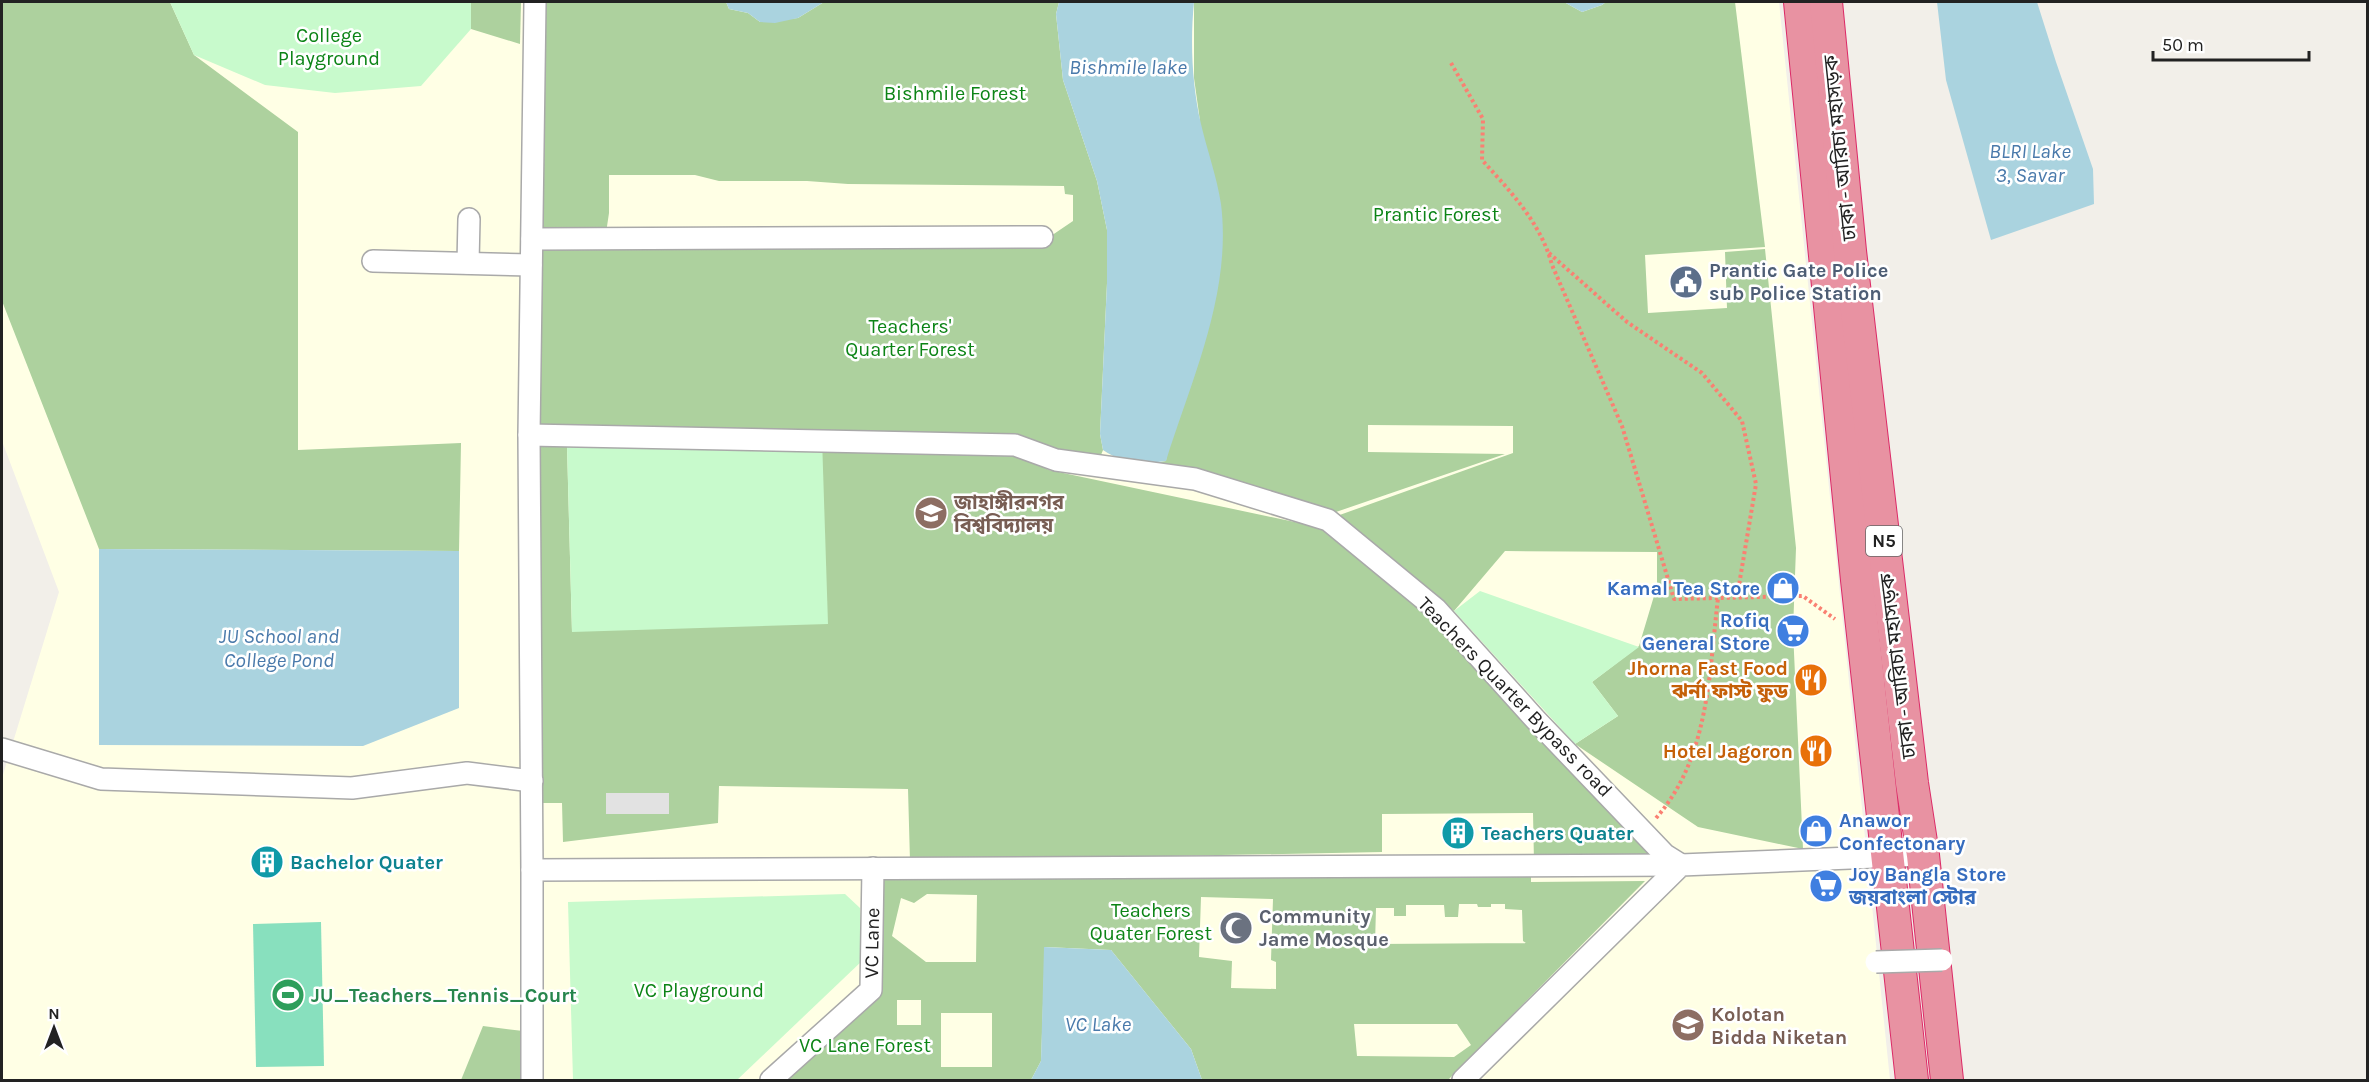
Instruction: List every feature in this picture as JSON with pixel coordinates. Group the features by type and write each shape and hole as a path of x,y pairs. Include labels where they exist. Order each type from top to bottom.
{"highway":[{"name":"ঢাকা - আরিচা মহাসড়ক","path":"1800,2 1912,1080"},
{"name":"ঢাকা - আরিচা মহাসড়ক","path":"1826,2 1850,251 1912,783 1923,855 1947,1080"}],"street":[{"path":"532,1080 529,435 535,2"},
{"path":"468,263 469,219"},
{"path":"532,239 1042,237"},
{"path":"373,261 531,265"},
{"name":"Teachers Quarter Bypass road","path":"529,435 1015,446 1056,460 1195,479 1328,520 1436,609 1535,719 1665,855 1681,865"},
{"path":"2,749 101,779 352,788 467,773 532,781"},
{"path":"532,870 1681,865 1923,855"},
{"path":"1463,1080 1681,865"},
{"name":"VC Lane","path":"771,1080 871,990 873,868"},
{"path":"1876,962 1942,960"}],"path":[{"path":"1452,63 1483,119 1482,160 1524,208 1548,252 1622,426 1674,599 1803,596 1838,621"},
{"path":"1548,252 1628,322 1702,373 1742,421 1755,484 1749,537 1737,597"},
{"path":"1643,832 1672,800 1694,756 1706,703 1718,598"}],"shaded area":[{"name":"জাহাঙ্গীরনগর বিশ্ববিদ্যালয়","path":"2,2 1779,2 1890,1080 2,1080 2,778 59,592 2,441"},
{"path":"606,793 669,793 669,814 606,814"}],"green space":[{"path":"2,2 170,2 194,55 298,132 298,450 461,443 459,551 99,549 2,301"},
{"name":"College Playground","path":"170,2 471,2 471,29 421,86 335,93 265,85 194,55"},
{"path":"471,2 521,2 520,44 471,29"},
{"path":"535,2 726,2 729,9 748,13 760,22 798,18 824,2 1059,2 1056,14 1063,80 1097,181 1107,230 1107,283 1100,434 1103,450 1097,465 1016,445 999,434 531,432 535,243 1042,242 1073,221 1073,195 1065,194 1064,186 719,181 695,175 609,175 609,213 606,233 532,239"},
{"name":"Prantic Forest","path":"1194,2 1564,2 1582,12 1606,2 1735,2 1765,247 1645,255 1648,313 1727,308 1725,252 1765,249 1796,548 1793,631 1803,849 1698,827 1575,744 1618,716 1592,682 1639,646 1657,586 1657,552 1505,551 1454,611 1334,517 1513,453 1513,426 1368,425 1368,452 1505,454 1336,512 1153,463 1166,461 1200,121 1194,78"},
{"path":"822,438 993,444 1049,470 1323,528 1431,619 1666,861 1534,862 1533,813 1382,814 1382,852 910,861 908,789 719,786 718,823 563,842 562,803 539,803 533,442 567,446 572,632"},
{"path":"822,438 828,624 572,632 567,446"},
{"path":"1480,591 1639,647 1592,682 1618,716 1575,744 1454,611"},
{"path":"1531,874 1531,882 1645,881 1448,1080 1202,1080 1191,1049 1111,950 1045,947 1041,1061 1031,1080 771,1080 871,990 873,877","holes":["927,894 977,895 976,962 926,962 892,936 901,898 914,903","1201,897 1273,899 1271,960 1276,962 1276,989 1231,988 1232,961 1199,957","1459,904 1477,904 1478,907 1505,904 1505,909 1522,910 1523,941 1526,943 1375,944 1376,908 1394,908 1394,916 1406,916 1406,905 1444,905 1445,917 1458,917","897,1000 921,1000 921,1025 897,1025","941,1013 992,1013 992,1067 941,1067","1354,1024 1457,1024 1471,1045 1454,1057 1357,1056"]},
{"name":"VC Playground","path":"845,894 860,908 863,960 737,1080 573,1080 568,902"},
{"name":"JU_Teachers_Tennis_Court","path":"321,922 324,1066 256,1067 253,924"},
{"path":"483,1026 523,1031 526,1080 461,1080"}],"water":[{"path":"726,2 824,2 798,18 775,23 760,22 748,13 729,9"},
{"name":"Bishmile lake","path":"1059,2 1194,2 1192,48 1194,79 1201,124 1221,204 1223,237 1221,270 1198,367 1166,461 1133,461 1103,450 1100,434 1107,283 1107,230 1097,181 1063,80 1056,14"},
{"path":"1564,2 1606,2 1582,12"},
{"name":"BLRI Lake 3, Savar","path":"1937,2 2037,2 2093,169 2094,204 1991,240 1946,80"},
{"name":"JU School and College Pond","path":"99,549 459,551 459,708 363,746 99,745"},
{"name":"VC Lake","path":"1044,947 1111,950 1191,1049 1202,1080 1031,1080 1041,1061"}],"place":[{"name":"Prantic Gate Police sub Police Station","path":"1686,282"},
{"name":"জাহাঙ্গীরনগর বিশ্ববিদ্যালয়","path":"931,513"},
{"name":"Kamal Tea Store","path":"1783,588"},
{"name":"Rofiq General Store","path":"1793,631"},
{"name":"Jhorna Fast Food ঝর্না ফাস্ট ফুড","path":"1811,680"},
{"name":"Hotel Jagoron","path":"1816,751"},
{"name":"Anawor Confectonary","path":"1816,831"},
{"name":"Teachers Quater","path":"1458,833"},
{"name":"Bachelor Quater","path":"267,862"},
{"name":"Joy Bangla Store জয়বাংলা স্টোর","path":"1826,886"},
{"name":"Community Jame Mosque","path":"1236,928"},
{"name":"JU_Teachers_Tennis_Court","path":"288,995"},
{"name":"Kolotan Bidda Niketan","path":"1688,1025"}],"park label":[{"name":"Bishmile Forest","path":"955,93"},
{"name":"Teachers' Quarter Forest","path":"910,338"},
{"name":"Teachers Quater Forest","path":"1151,922"},
{"name":"VC Lane Forest","path":"865,1045"}]}
